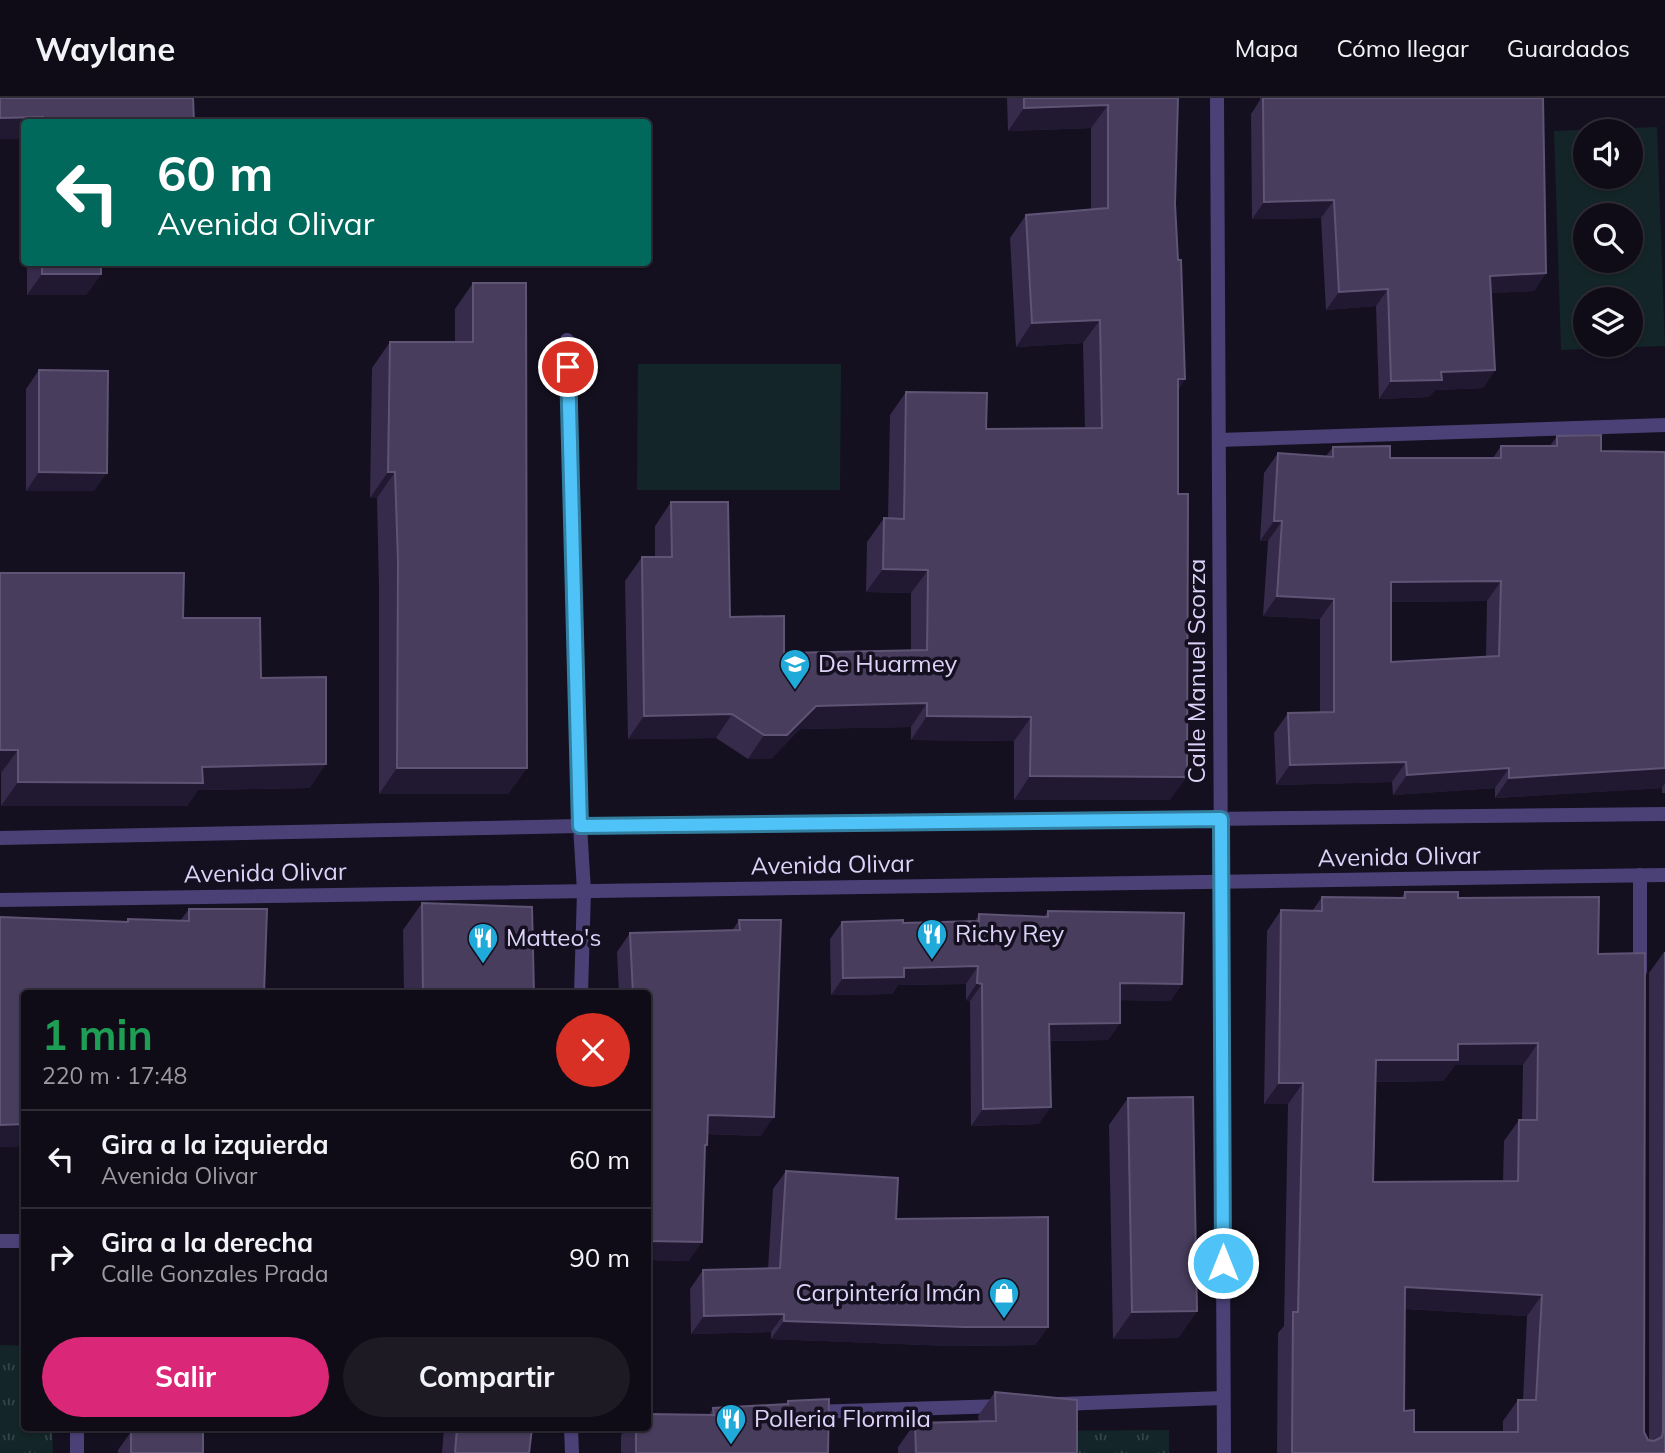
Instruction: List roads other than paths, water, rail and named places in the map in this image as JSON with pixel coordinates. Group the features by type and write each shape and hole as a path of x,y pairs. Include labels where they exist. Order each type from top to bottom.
{"street":[{"name":"Calle Manuel Scorza","path":"1217,98 1224,1453"},
{"path":"567,340 584,891 581,990"},
{"path":"1219,440 1665,425"},
{"name":"Avenida Olivar","path":"0,838 580,826 1665,814"},
{"name":"Avenida Olivar","path":"0,900 1665,874"},
{"path":"1640,875 1640,985"},
{"path":"0,1241 21,1241"},
{"path":"1045,1405 1223,1398"},
{"path":"797,1413 1017,1405"},
{"path":"77,1431 77,1453"},
{"path":"571,1431 572,1453"}],"place":[{"name":"De Huarmey","path":"795,691"},
{"name":"Richy Rey","path":"932,961"},
{"name":"Matteo's","path":"483,965"},
{"name":"Carpintería Imán","path":"1004,1320"},
{"name":"Polleria Flormila","path":"731,1446"}]}
